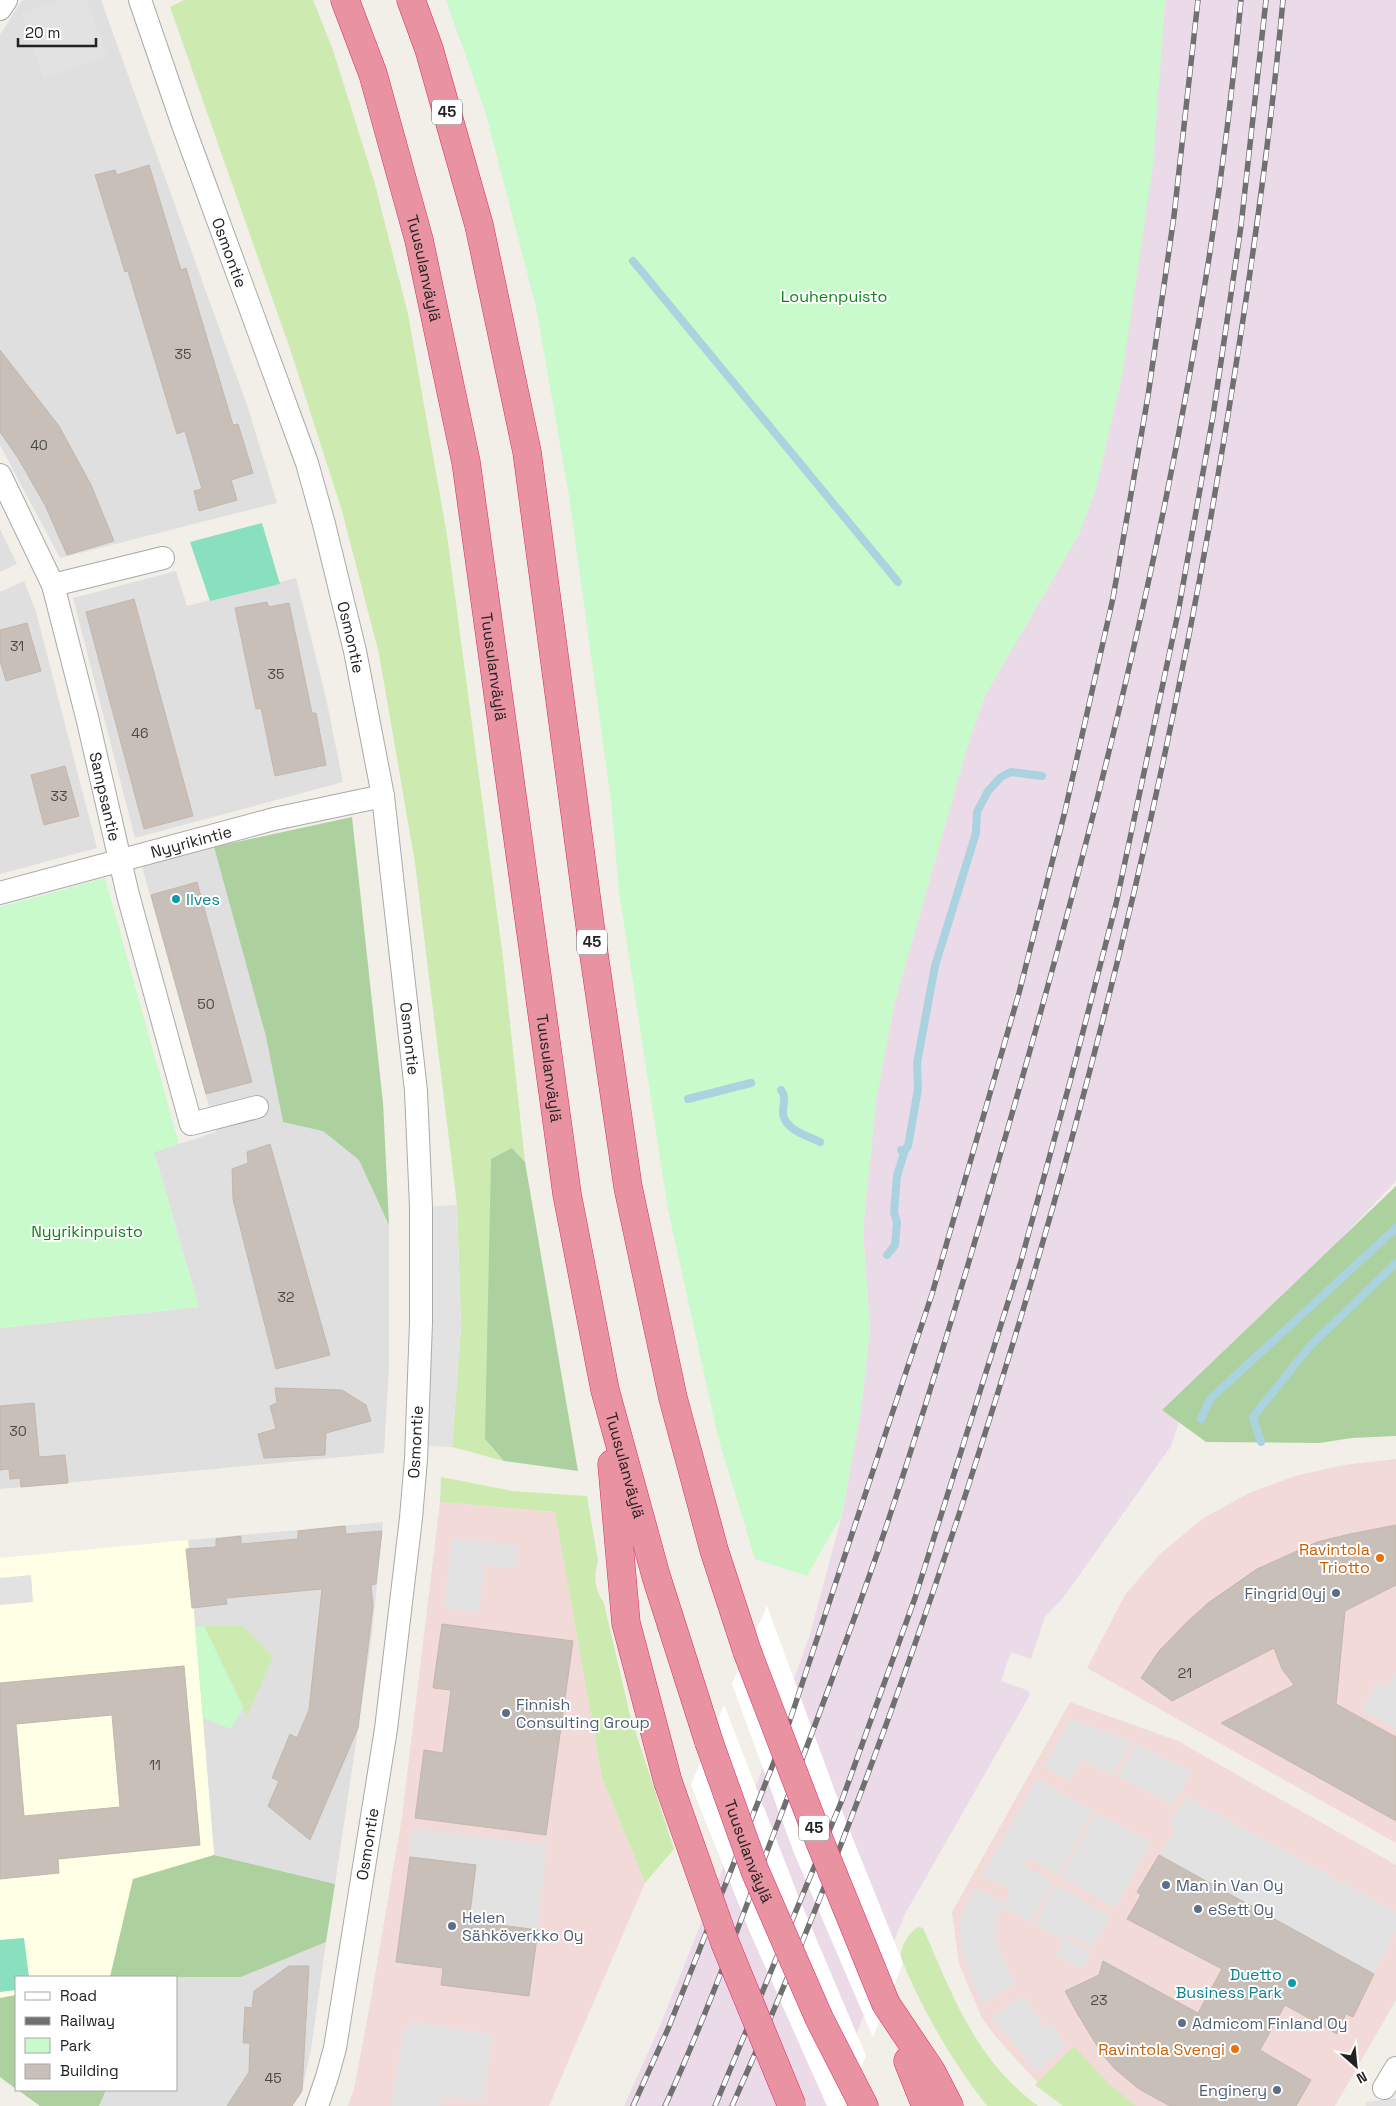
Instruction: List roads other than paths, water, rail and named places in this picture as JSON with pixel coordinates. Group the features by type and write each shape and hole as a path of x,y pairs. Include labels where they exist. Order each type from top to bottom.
{"highway":[{"name":"Tuusulanväylä","path":"345,0 373,74 419,240 466,462 567,1194 605,1390 656,1576 709,1742 755,1872 853,2098"},
{"name":"45","path":"411,0 429,49 479,225 527,452 593,948 628,1187 673,1398 714,1550 747,1651 820,1842 926,2106"},
{"path":"605,1390 626,1623 668,1782 725,1943 792,2106"},
{"path":"886,2004 931,2071 949,2106"},
{"path":"931,2071 965,2106"}],"street":[{"path":"0,9 6,0"},
{"name":"Osmontie","path":"140,0 190,144 307,463 355,652 383,796 416,1091 420,1175 420,1322 416,1459 409,1533 386,1729 335,2048 327,2078 316,2106"},
{"name":"Sampsantie","path":"0,475 53,585 128,895 191,1124 257,1107"},
{"path":"53,585 163,558"},
{"name":"Nyyrikintie","path":"0,893 274,819 383,796"},
{"path":"1384,2088 1396,2068"}],"waterway":[{"path":"633,261 898,582"},
{"path":"901,1150 905,1150 908,1146 918,1089 917,1063 935,966 976,833 977,812 988,791 1001,777 1011,772 1042,776"},
{"path":"688,1099 751,1083"},
{"path":"781,1090 784,1097 783,1116 786,1122 802,1134 820,1142"},
{"path":"887,1255 895,1245 897,1222 894,1213 897,1176 905,1150"},
{"path":"1201,1419 1210,1399 1396,1228"},
{"path":"1261,1442 1253,1417 1309,1347 1396,1263"}],"railway":[{"path":"633,2106 668,2029 787,1729 932,1294 1019,993 1065,811 1113,598 1148,396 1174,216 1198,0"},
{"path":"665,2106 696,2036 724,1964 830,1686 878,1551 951,1322 1034,1038 1111,745 1176,449 1202,300 1224,151 1241,0"},
{"path":"715,2106 842,1800 915,1598 1021,1261 1071,1078 1116,904 1178,613 1213,416 1241,226 1266,0"},
{"path":"732,2106 828,1878 914,1646 1005,1371 1074,1131 1135,889 1187,645 1210,522 1252,262 1283,0"}],"place":[{"name":"Ilves","path":"176,899"},
{"name":"Ravintola Triotto","path":"1380,1558"},
{"name":"Fingrid Oyj","path":"1336,1593"},
{"name":"Finnish Consulting Group","path":"506,1713"},
{"name":"Man in Van Oy","path":"1166,1885"},
{"name":"eSett Oy","path":"1198,1909"},
{"name":"Helen Sähköverkko Oy","path":"452,1926"},
{"name":"Duetto Business Park","path":"1292,1983"},
{"name":"Admicom Finland Oy","path":"1182,2023"},
{"name":"Ravintola Svengi","path":"1235,2049"},
{"name":"Enginery","path":"1277,2090"}],"park label":[{"name":"Louhenpuisto","path":"834,296"},
{"name":"Nyyrikinpuisto","path":"87,1231"}]}
